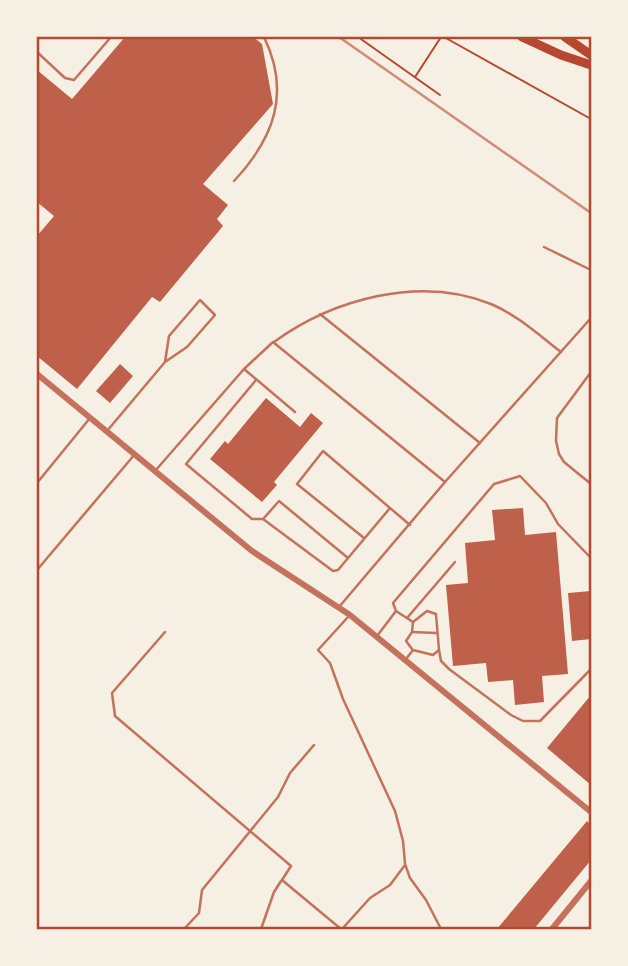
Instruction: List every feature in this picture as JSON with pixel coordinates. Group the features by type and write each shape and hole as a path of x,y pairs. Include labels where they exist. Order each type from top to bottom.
{"highway":[{"path":"522,37 591,65"},
{"path":"565,37 591,55"}],"street":[{"path":"37,374 251,551 350,615 591,812"},
{"path":"552,929 591,881"}],"lane":[{"path":"37,52 65,78 74,80 111,37"},
{"path":"234,181 263,146 274,115 275,74 264,37"},
{"path":"544,247 591,270"},
{"path":"155,471 244,369 273,342 299,324 358,299 397,294 464,295 520,319 561,352"},
{"path":"107,431 165,362 187,347 215,315 200,300 169,336 165,362"},
{"path":"320,314 480,443"},
{"path":"339,607 445,482 591,318"},
{"path":"273,342 445,482"},
{"path":"244,369 295,412"},
{"path":"591,372 557,418 556,441 564,462 591,484"},
{"path":"256,380 186,464 252,519 263,519 329,570 338,570 390,508"},
{"path":"37,483 90,418"},
{"path":"365,538 297,484 323,450 410,525"},
{"path":"37,570 135,454"},
{"path":"413,622 396,611 393,603 494,484 520,477 546,503 558,524 591,558"},
{"path":"263,519 279,501 348,558"},
{"path":"407,618 456,562"},
{"path":"377,636 396,611"},
{"path":"439,650 433,655 413,650 406,641 413,622 427,611 436,614 441,661 523,721 540,721 591,668"},
{"path":"350,615 318,650 330,663 343,699 395,811 410,878 441,929"},
{"path":"165,632 112,693 115,716 291,866 274,892 261,929"},
{"path":"411,632 438,633"},
{"path":"406,659 413,650"},
{"path":"184,929 199,913 202,890 278,797 290,773 314,745"},
{"path":"282,880 342,929 370,898 390,885 405,864"}],"path":[{"path":"358,37 439,95"},
{"path":"415,77 443,37 591,119"}],"building":[{"path":"125,37 253,37 262,44 273,104 203,184 228,205 217,219 223,226 160,302 152,297 77,389 37,356 37,236 54,216 37,202 37,70 72,99"},
{"path":"120,364 133,376 110,403 96,391"},
{"path":"266,398 300,427 311,413 323,423 274,482 277,485 262,502 210,459 225,441 228,444"},
{"path":"523,508 525,535 556,532 568,674 542,676 544,702 515,705 513,680 488,682 486,663 453,666 446,585 468,583 465,543 495,540 492,510"},
{"path":"591,591 591,639 572,641 568,593"},
{"path":"591,695 591,785 547,748"},
{"path":"587,821 591,825 591,860 534,929 497,929"}],"railway":[{"path":"339,37 591,213"}]}
